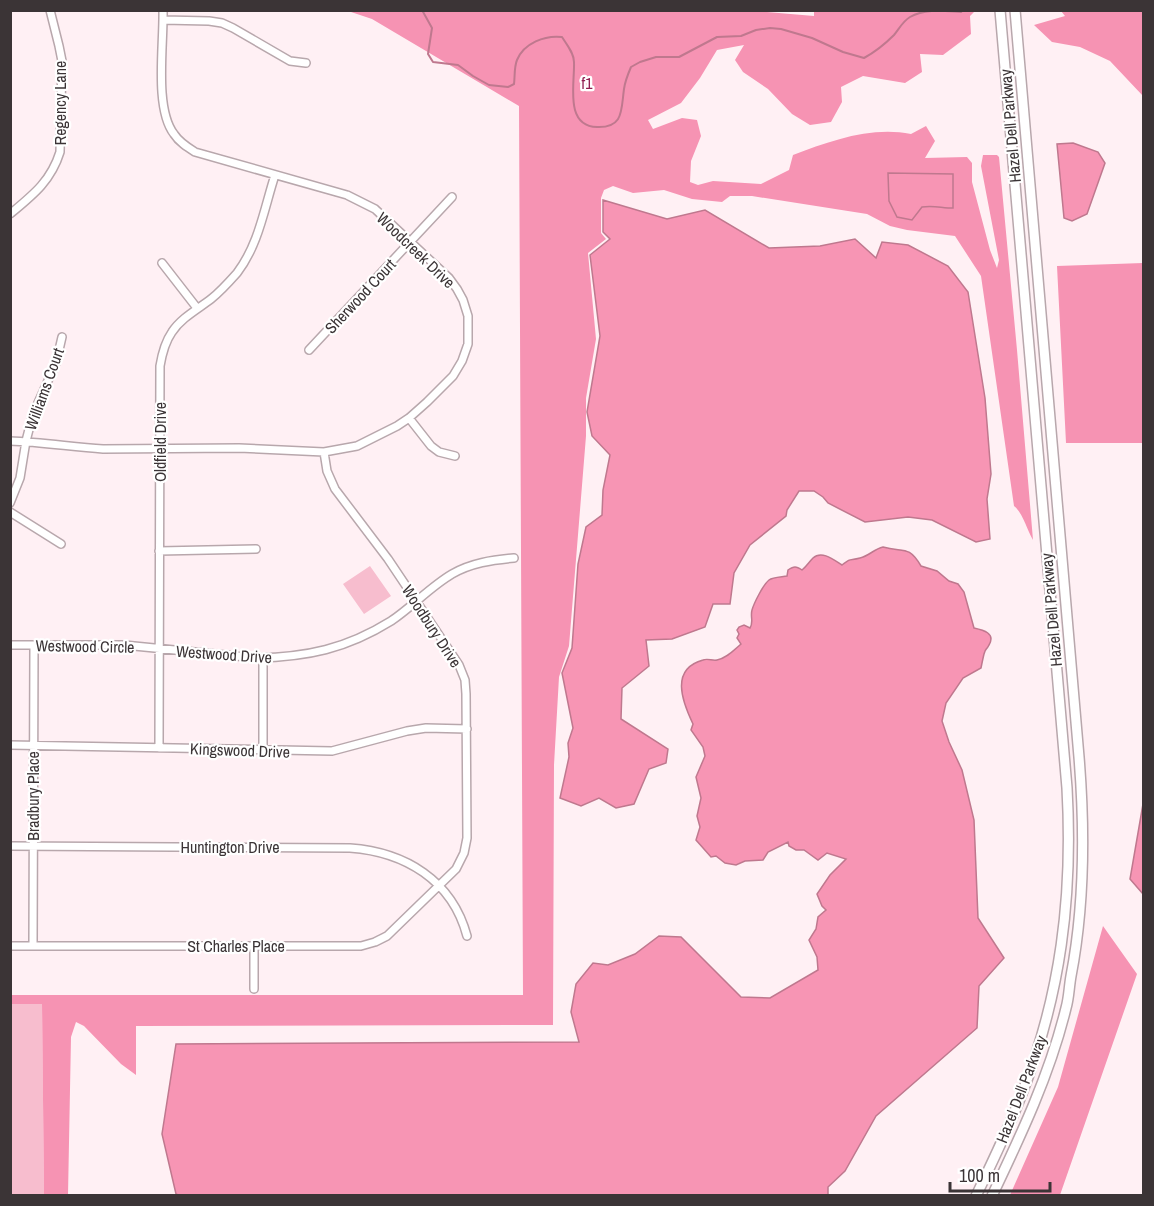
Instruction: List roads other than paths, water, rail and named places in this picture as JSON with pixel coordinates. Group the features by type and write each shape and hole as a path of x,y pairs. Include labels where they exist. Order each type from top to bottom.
{"main road":[{"name":"Hazel Dell Parkway","path":"992,1196 1036,1099 1066,1007 1080,919 1084,854 1080,767 1015,11"},
{"name":"Hazel Dell Parkway","path":"976,1196 1012,1118 1038,1050 1059,960 1069,868 1067,788 1000,12"}],"street":[{"name":"Regency Lane","path":"10,214 47,180 60,152 62,61 50,10"},
{"name":"Woodcreek Drive","path":"10,441 82,448 255,449 324,453 357,446 380,436 408,418 453,376 462,361 468,344 469,329 466,308 457,289 449,278 375,209 347,195 195,152 174,134 164,112 162,97 163,10"},
{"path":"163,20 222,23 290,61 306,63"},
{"name":"Oldfield Drive","path":"159,748 161,358 173,330 224,288 246,259 262,224 275,175"},
{"name":"Sherwood Court","path":"309,350 452,197"},
{"path":"162,263 197,308"},
{"name":"Williams Court","path":"10,503 20,478 33,414 59,356 62,337"},
{"path":"408,418 431,446 439,452 455,456"},
{"name":"Woodbury Drive","path":"324,453 327,471 335,489 380,547 448,648 462,673 466,694 466,846 456,869 440,886"},
{"path":"10,512 61,544"},
{"path":"159,551 256,549"},
{"name":"Westwood Drive","path":"160,648 263,658 304,655 327,650 348,643 389,622 404,613 443,580 464,568 514,558"},
{"name":"Westwood Circle","path":"10,645 124,645 160,648"},
{"name":"Bradbury Place","path":"33,946 34,645"},
{"path":"263,658 263,751"},
{"name":"Kingswood Drive","path":"10,746 332,751 407,730 466,729"},
{"name":"Huntington Drive","path":"10,846 364,849 388,855 427,874 453,902 460,915 466,936"},
{"name":"St Charles Place","path":"10,946 361,946 387,936 440,886"},
{"path":"254,946 254,988"}],"waterway":[{"path":"422,10 432,28 428,54 433,62 458,65 489,85 508,87 514,84 516,63 525,49 542,39 562,37 574,59 575,112 587,125 597,127 606,127 617,121 620,116 625,83 631,67 656,57 679,57 717,37 741,36 770,28 781,29 864,58 883,45 905,21 916,14 929,11 961,12 963,10"}],"park label":[{"name":"f1","path":"587,83"}]}
